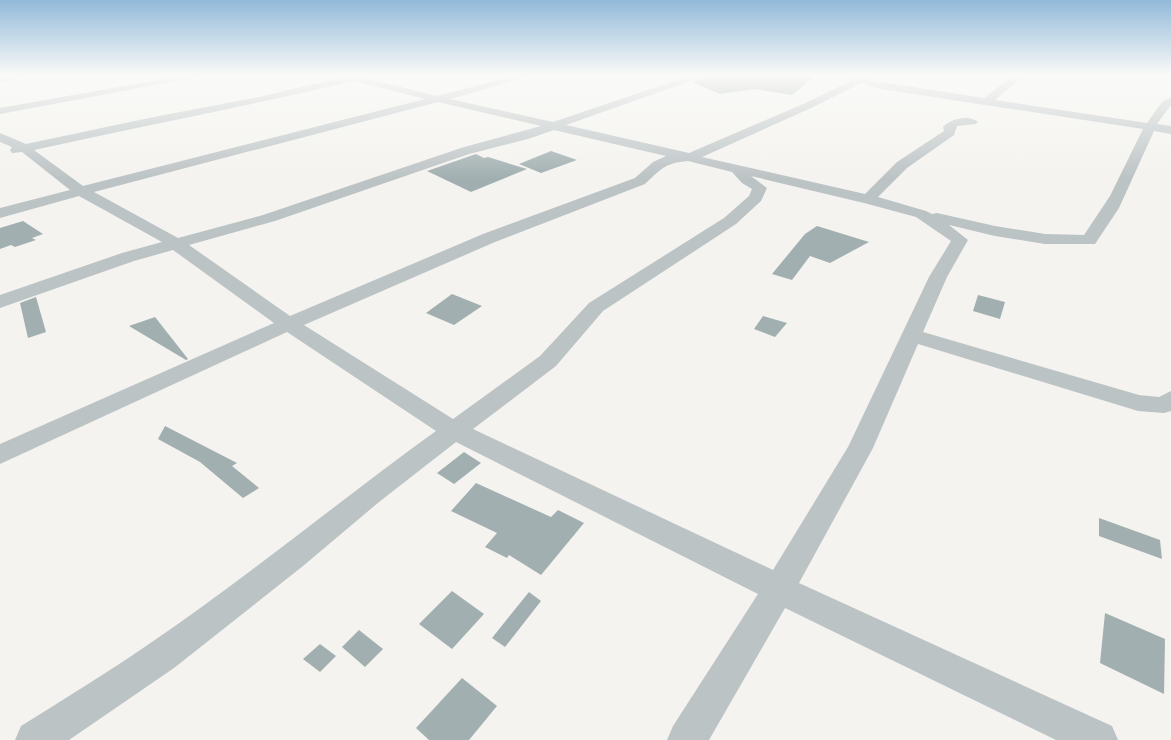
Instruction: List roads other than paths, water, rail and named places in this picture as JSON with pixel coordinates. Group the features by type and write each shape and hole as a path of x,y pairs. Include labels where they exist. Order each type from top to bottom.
{"street":[{"path":"12,150 209,110"},
{"path":"0,213 81,190 395,110"},
{"path":"482,110 691,156 996,231 1045,239 1089,240 1100,228 1150,127 1164,110"},
{"path":"0,302 175,243 269,218 465,151 505,142 604,110"},
{"path":"0,455 232,348 489,238 640,181 658,165 669,159 691,156 799,110"},
{"path":"1035,110 1171,130"},
{"path":"868,199 902,165 950,132 949,127 954,123 972,122"},
{"path":"0,137 12,150 175,243 289,324 453,430 1098,740"},
{"path":"736,168 746,180 760,188 835,191"},
{"path":"35,740 162,656 292,557 369,494 548,361 596,307 730,221 756,198 760,188"},
{"path":"687,740 779,588 860,448 938,277 960,240 921,214"},
{"path":"957,246 996,231"},
{"path":"911,335 1138,403 1164,406 1171,399"}]}
